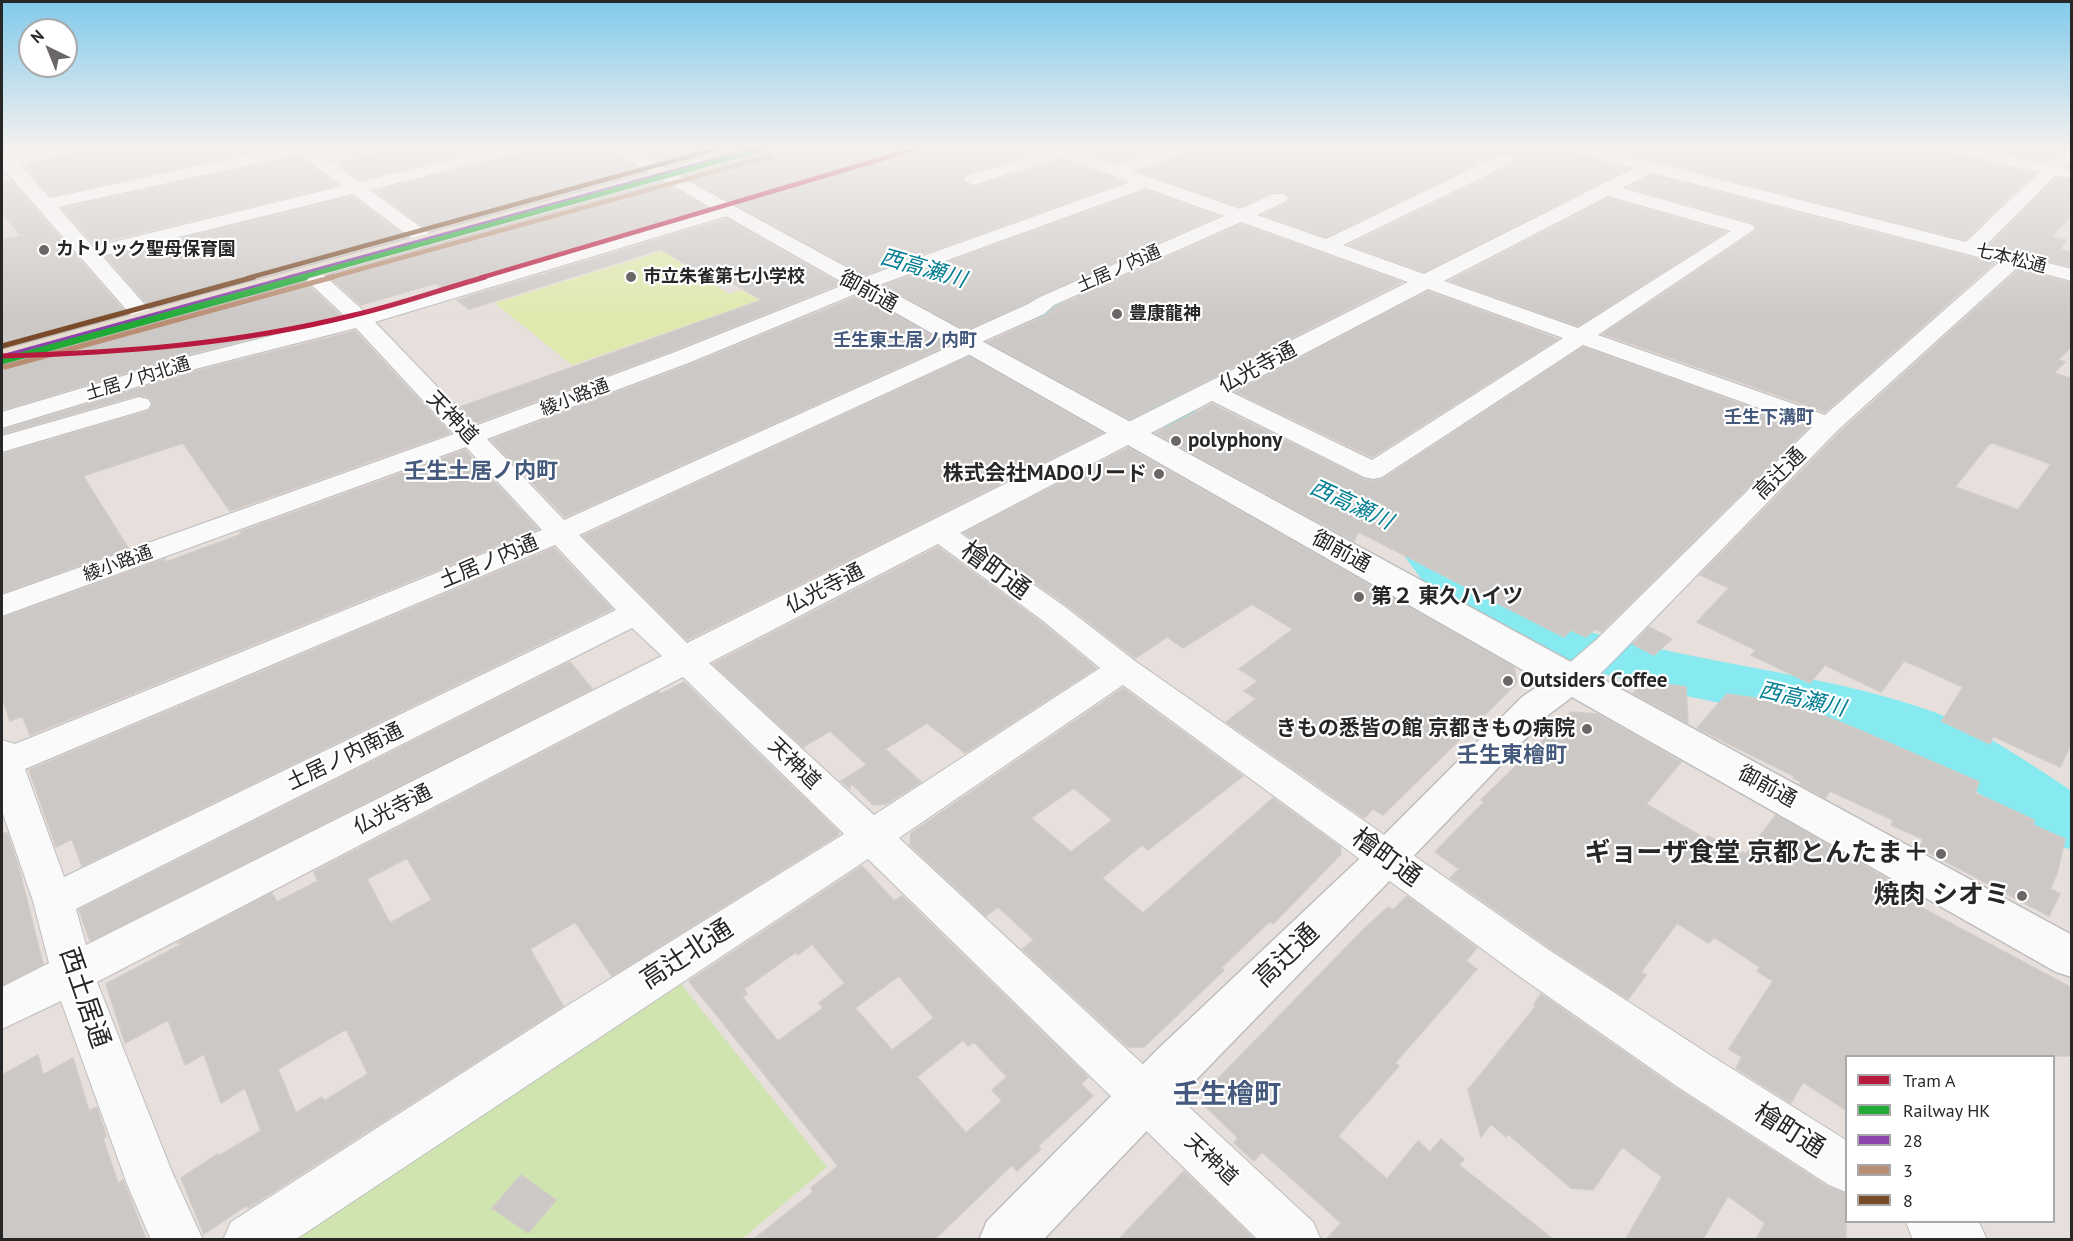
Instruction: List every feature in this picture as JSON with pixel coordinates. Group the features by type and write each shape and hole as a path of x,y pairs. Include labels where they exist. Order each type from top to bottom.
{"main road":[{"path":"2,357 559,204"}],"street":[{"path":"46,204 145,317"},
{"path":"91,253 292,204"},
{"path":"378,204 426,240"},
{"name":"御前通","path":"711,204 1126,435 1590,664 2072,958"},
{"name":"綾小路通","path":"2,606 470,437 683,357 915,264 1084,204"},
{"path":"1208,204 1829,425"},
{"name":"土居ノ内通","path":"3,758 561,532 964,345 1042,304 1265,204"},
{"path":"1327,246 1414,204"},
{"name":"仏光寺通","path":"2,1009 1580,204"},
{"path":"1212,392 1373,471 1746,229 1657,204"},
{"name":"七本松通","path":"1791,204 2072,275"},
{"path":"1970,249 2016,204"},
{"name":"土居ノ内北通","path":"2,420 191,363 360,320 724,211"},
{"name":"高辻通","path":"1006,1239 1387,859 1535,706 1590,664 1829,425 2014,260"},
{"name":"天神道","path":"309,272 360,320 636,613 1295,1239"},
{"path":"2,444 139,404"},
{"name":"檜町通","path":"939,531 1053,613 1123,669 1146,683 1534,963 1694,1071 1845,1167"},
{"name":"土居ノ内南通","path":"53,901 636,613"},
{"name":"高辻北通","path":"249,1239 578,1024 872,837 1123,669"},
{"name":"西土居通","path":"3,758 29,838 53,901 73,974 152,1184 177,1239"},
{"path":"1934,1223 1960,1239"}],"green space":[{"path":"663,251 729,294 741,290 759,300 572,365 495,303"},
{"path":"681,984 827,1167 742,1239 296,1240"}],"building":[{"path":"2,204 31,204 127,314 2,348 2,240 21,236 2,213"},
{"path":"81,204 259,204 94,244 62,208"},
{"path":"320,204 362,204 406,237 150,307 106,257"},
{"path":"392,204 528,204 429,231"},
{"path":"588,204 700,204 707,208 441,287 436,283 361,305 328,276"},
{"path":"734,204 1062,204 865,275"},
{"path":"1108,204 1185,204 1218,216 966,330 884,285"},
{"path":"1231,204 1247,204 1240,207"},
{"path":"1285,204 1394,204 1326,237 1263,215"},
{"path":"1433,204 1559,204 1424,272 1349,245"},
{"path":"1597,204 1629,204 1726,232 1578,326 1450,281"},
{"path":"1687,204 1764,204 1994,263 1825,412 1603,334 1757,230 1754,223"},
{"path":"1824,204 2002,204 1965,240"},
{"path":"2030,204 2072,204 2072,215 2051,237 2066,240 2060,249 2072,253 2072,267 1988,246"},
{"path":"726,219 840,284 674,350 476,423 460,407 762,300 702,265 692,268 661,249 469,309 457,300"},
{"path":"1241,224 1402,282 1130,419 988,342 1045,316 1055,307"},
{"path":"2019,269 2072,283 2072,346 2058,360 2065,362 2054,373 2072,379 2072,742 2060,767 1993,736 1990,744 1942,721 1963,687 1904,661 1881,692 1825,665 1810,683 1751,655 1756,650 1697,622 1729,588 1700,575 1840,432","holes":["1993,443 2051,464 2018,510 1955,487 1989,444"]},
{"path":"305,282 341,316 182,356 2,410 2,366"},
{"path":"1428,291 1558,339 1372,457 1236,392"},
{"path":"860,295 948,345 565,517 491,440 692,364"},
{"path":"355,331 450,433 230,511 183,443 83,476 128,548 2,593 2,454 149,411 153,403 148,397 138,395 2,434 2,430 200,370"},
{"path":"1583,347 1808,428 1601,632 1595,629 1586,637 1571,630 1564,637 1359,532 1354,541 1156,433 1212,404 1363,479 1373,481 1383,479"},
{"path":"969,357 1102,433 687,640 583,536"},
{"path":"1128,448 1514,667 1517,683 1383,815 1373,809 1364,818 1226,722 1256,699 1244,691 1258,681 1239,669 1293,629 1252,604 1183,648 1167,637 1135,658 1065,604 964,533"},
{"path":"465,450 538,529 30,735 22,716 10,721 2,697 2,618 165,559 166,562 242,534 240,532"},
{"path":"938,547 1041,622 1096,668 965,753 927,723 885,749 921,782 886,804 873,805 851,783 850,789 841,781 867,765 830,731 803,747 713,664"},
{"path":"554,548 612,609 82,866 72,839 56,847 29,770"},
{"path":"1649,627 1672,639 1654,655 1633,644"},
{"path":"570,662 592,689 90,941 79,910"},
{"path":"1643,681 1686,687 1688,723 1633,693"},
{"path":"684,682 839,832 838,835 612,976 575,922 530,949 563,1006 204,1234 181,1178 218,1154 219,1156 261,1131 245,1088 221,1103 204,1054 185,1065 168,1020 125,1043 106,984 184,943 177,943 272,893 277,902 318,881 314,872 659,692 661,694","holes":["407,858 432,900 390,923 367,879","346,1029 368,1074 324,1101 322,1097 296,1113 278,1069"]},
{"path":"1123,688 1243,776 1148,850 1142,845 1102,878 1143,913 1273,798 1340,847 1341,854 1273,924 1270,921 1221,968 1224,970 1144,1047 1128,1047 1022,949 1034,940 998,907 986,916 910,845 911,833","holes":["1074,788 1112,820 1071,852 1031,818"]},
{"path":"1727,694 1795,704 1859,730 1979,782 1975,793 2034,820 2033,825 2065,839 2057,874 2050,889 2060,894 2049,916 1920,848 1923,839 1891,825 1893,820 1830,791 1826,798 1800,784 1802,782 1793,778 1794,776 1697,728"},
{"path":"1571,712 1597,714 1681,762 1646,804 1706,839 1708,836 1740,854 1742,852 1746,854 1776,815 1897,885 1892,892 2072,988 2072,1056 1845,1055 1845,1109 1803,1082 1791,1103 1736,1068 1742,1057 1729,1049 1773,981 1757,971 1760,967 1714,937 1709,943 1677,923 1641,972 1646,975 1628,999 1450,878 1459,869 1435,852 1484,802 1481,800"},
{"path":"2,833 7,833 18,865 43,964 2,985"},
{"path":"862,866 894,901 902,896 1088,1077 1081,1084 1093,1096 1038,1146 1041,1149 1017,1171 1012,1165 935,1239 754,1239 813,1192 811,1188 838,1166 689,981","holes":["812,944 845,983 819,1003 823,1008 778,1041 742,997 747,994 744,989 796,952 798,955","899,976 934,1018 892,1050 855,1008","963,1040 968,1046 974,1042 1007,1077 992,1090 1002,1101 966,1133 917,1077"]},
{"path":"1407,896 1477,948 1466,961 1477,969 1395,1063 1399,1066 1338,1136 1387,1179 1418,1141 1430,1152 1441,1139 1464,1159 1459,1165 1553,1239 1327,1239 1341,1223 1262,1152 1254,1161 1234,1143 1238,1138 1207,1108 1211,1104 1202,1095 1365,928 1388,907 1393,910"},
{"path":"1541,994 1677,1089 1828,1187 1845,1194 1846,1239 1756,1239 1765,1223 1728,1196 1703,1239 1626,1239 1662,1177 1622,1147 1593,1190 1571,1188 1508,1134 1506,1137 1491,1124 1481,1137 1468,1090 1536,1006 1534,1004"},
{"path":"38,1055 43,1075 73,1058 89,1111 97,1107 106,1136 103,1139 118,1183 123,1180 146,1239 2,1239 2,1075"},
{"path":"1184,1171 1254,1239 1119,1239"},
{"path":"521,1175 556,1200 528,1233 492,1208"}],"waterway":[{"name":"西高瀬川","path":"853,228 850,244 862,252 919,265 1102,328 1131,349 1159,403 1178,418 1248,455"},
{"name":"西高瀬川","path":"1401,528 1418,539 1440,569 1489,611 1539,636 1662,671 1827,704 1913,728 1966,753 2072,824"}],"tram line":[{"name":"A","path":"2,356 136,350 224,340 312,325 356,315 730,204"}],"rail line":[{"name":"HK","path":"2,361 565,204"}],"transit line":[{"name":"8","path":"2,346 517,204"},
{"name":"28","path":"2,357 556,204"},
{"name":"3","path":"5,367 597,204"}],"place":[{"name":"カトリック聖母保育園","path":"44,250"},
{"name":"市立朱雀第七小学校","path":"631,277"},
{"name":"豊康龍神","path":"1117,314"},
{"name":"polyphony","path":"1176,441"},
{"name":"株式会社MADOリード","path":"1159,474"},
{"name":"第２ 東久ハイツ","path":"1359,597"},
{"name":"Outsiders Coffee","path":"1508,681"},
{"name":"きもの悉皆の館 京都きもの病院","path":"1587,729"},
{"name":"ギョーザ食堂 京都とんたま＋","path":"1941,854"},
{"name":"焼肉 シオミ","path":"2022,896"}],"district":[{"name":"壬生東土居ノ内町","path":"905,341"},
{"name":"壬生下溝町","path":"1769,418"},
{"name":"壬生土居ノ内町","path":"481,472"},
{"name":"壬生東檜町","path":"1512,756"},
{"name":"壬生檜町","path":"1227,1095"}]}
